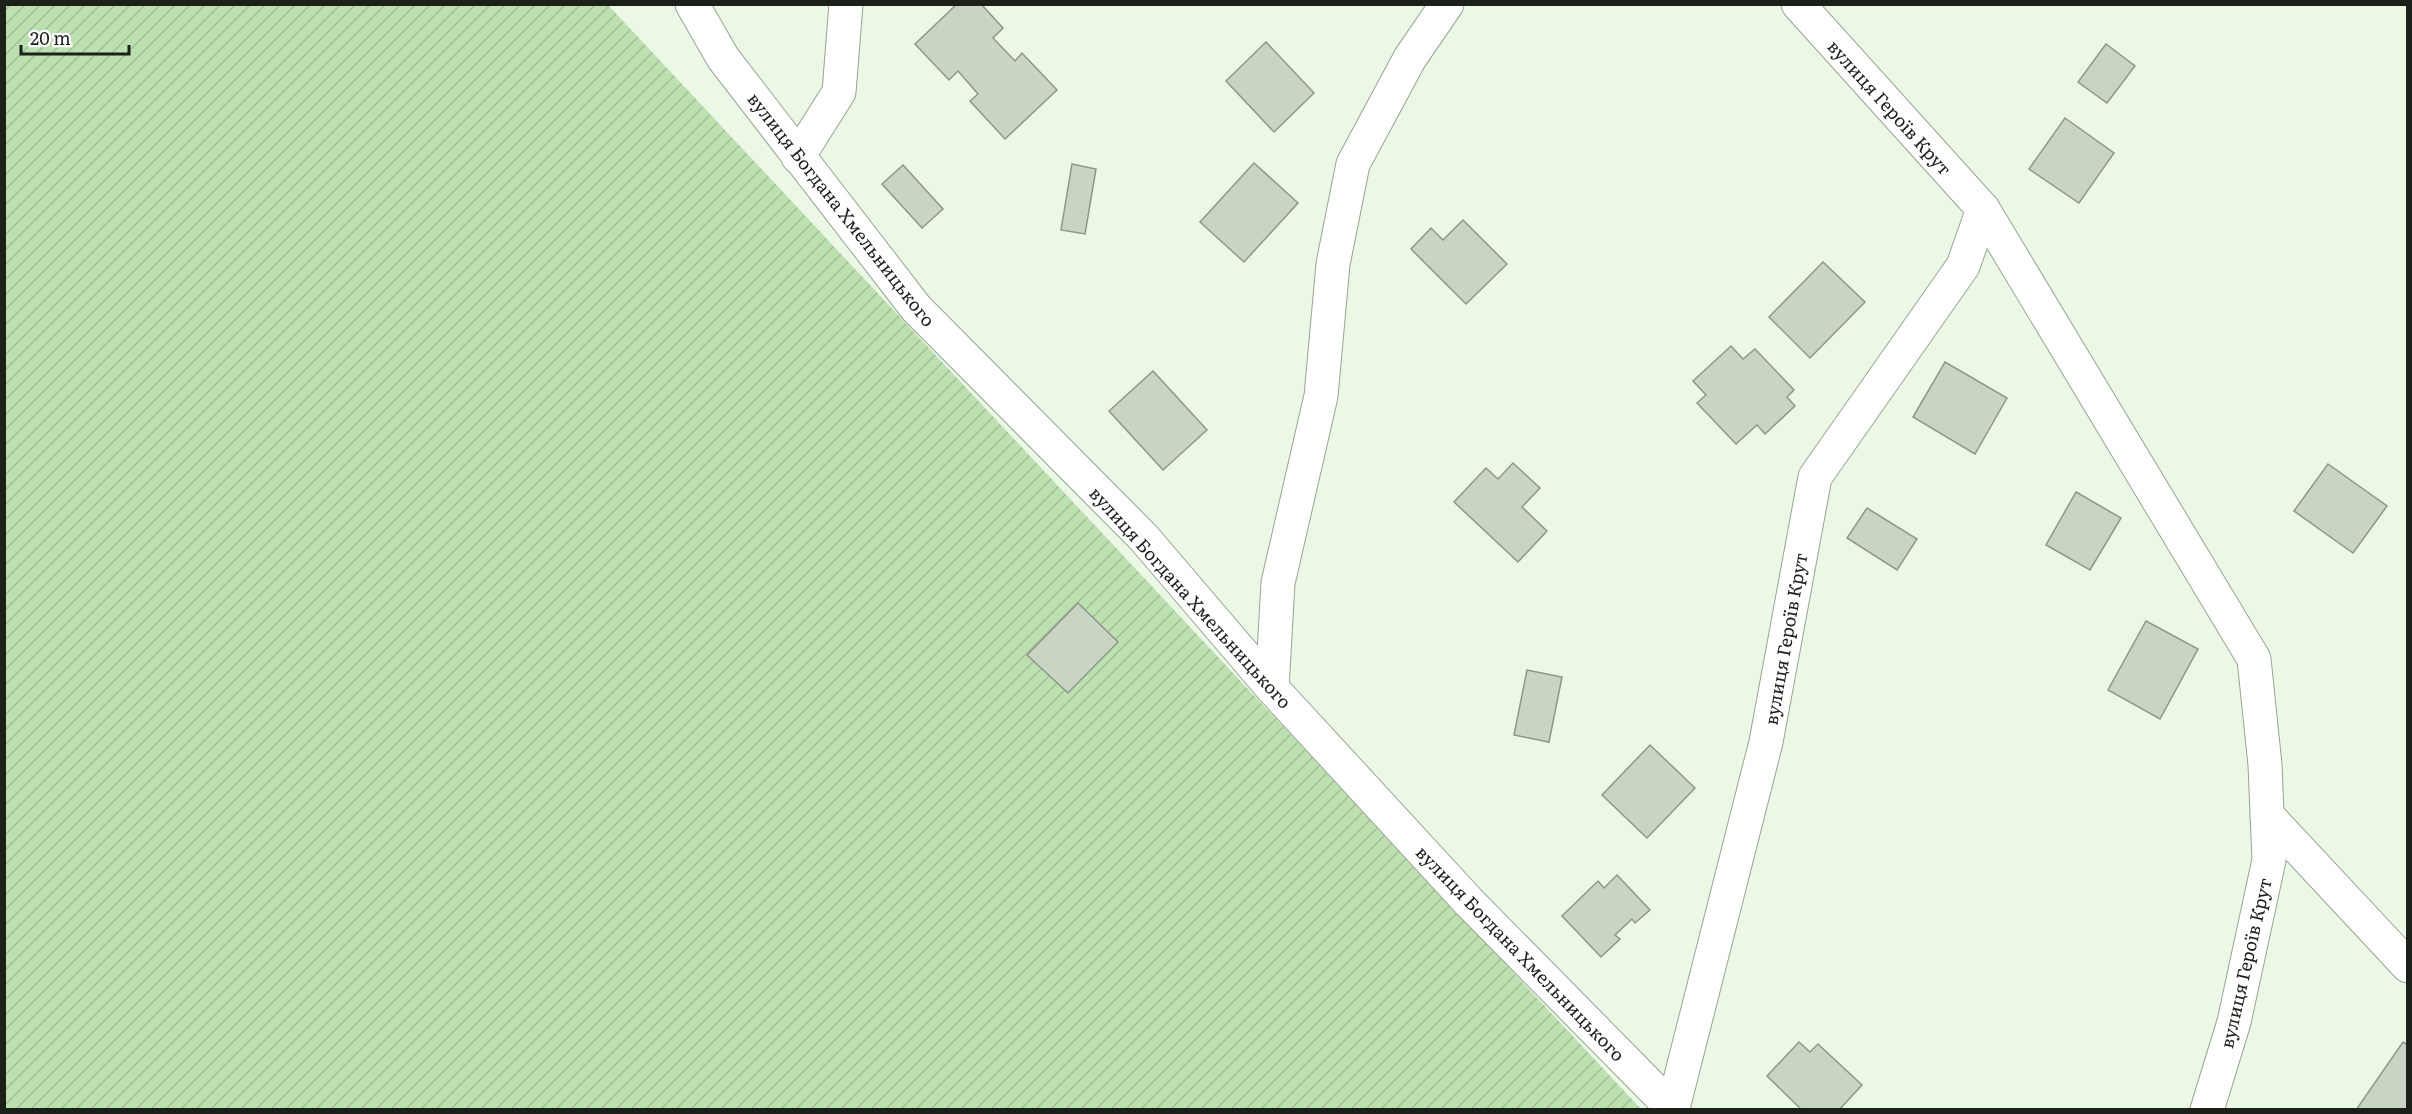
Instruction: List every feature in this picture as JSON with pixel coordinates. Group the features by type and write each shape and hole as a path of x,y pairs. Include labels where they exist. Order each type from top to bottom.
{"street":[{"name":"вулиця Богдана Хмельницького","path":"692,4 723,58 916,308 1144,538 1272,688 1469,902 1673,1109"},
{"path":"798,157 839,92 846,4"},
{"path":"1272,688 1278,583 1321,396 1333,264 1353,164 1410,58 1447,4"},
{"name":"вулиця Героїв Крут","path":"1798,4 1983,209 2254,659 2265,765 2269,860 2234,1022 2207,1110"},
{"name":"вулиця Героїв Крут","path":"1673,1109 1766,742 1815,477 1963,266 1983,209"},
{"path":"2267,815 2408,966"}],"green space":[{"path":"5,4 608,5 1641,1109 5,1110"}],"building":[{"path":"957,4 981,4 1003,28 993,38 1015,61 1022,53 1057,90 1005,139 970,101 978,94 958,71 949,80 915,44"},
{"path":"1266,42 1314,93 1274,132 1226,81"},
{"path":"2106,44 2135,66 2107,103 2078,82"},
{"path":"2065,118 2114,153 2079,203 2029,169"},
{"path":"1254,163 1298,203 1244,262 1200,222"},
{"path":"1072,164 1096,169 1085,234 1061,230"},
{"path":"903,165 943,209 922,228 882,184"},
{"path":"1463,220 1507,264 1466,304 1411,249 1431,228 1443,240"},
{"path":"1823,262 1865,302 1810,358 1769,317"},
{"path":"1731,346 1743,359 1755,349 1794,390 1787,397 1795,406 1765,434 1757,425 1736,444 1697,403 1706,395 1693,381"},
{"path":"1945,362 2007,398 1975,454 1913,417"},
{"path":"1153,371 1207,430 1163,470 1109,411"},
{"path":"1513,463 1540,488 1522,507 1547,531 1518,562 1454,502 1486,468 1498,479"},
{"path":"2328,464 2387,506 2353,553 2294,511"},
{"path":"2076,492 2121,518 2090,570 2046,545"},
{"path":"1867,508 1917,539 1897,570 1847,538"},
{"path":"1078,603 1118,642 1068,693 1027,655"},
{"path":"2146,621 2198,649 2160,719 2108,690"},
{"path":"1527,670 1562,677 1549,742 1514,735"},
{"path":"1650,745 1695,788 1647,838 1602,795"},
{"path":"1617,875 1650,910 1635,923 1632,919 1615,935 1620,939 1601,957 1562,916 1598,881 1604,888"},
{"path":"1799,1042 1810,1052 1818,1044 1862,1085 1839,1110 1802,1110 1767,1076"},
{"path":"2403,1042 2408,1045 2408,1110 2356,1110"}]}
